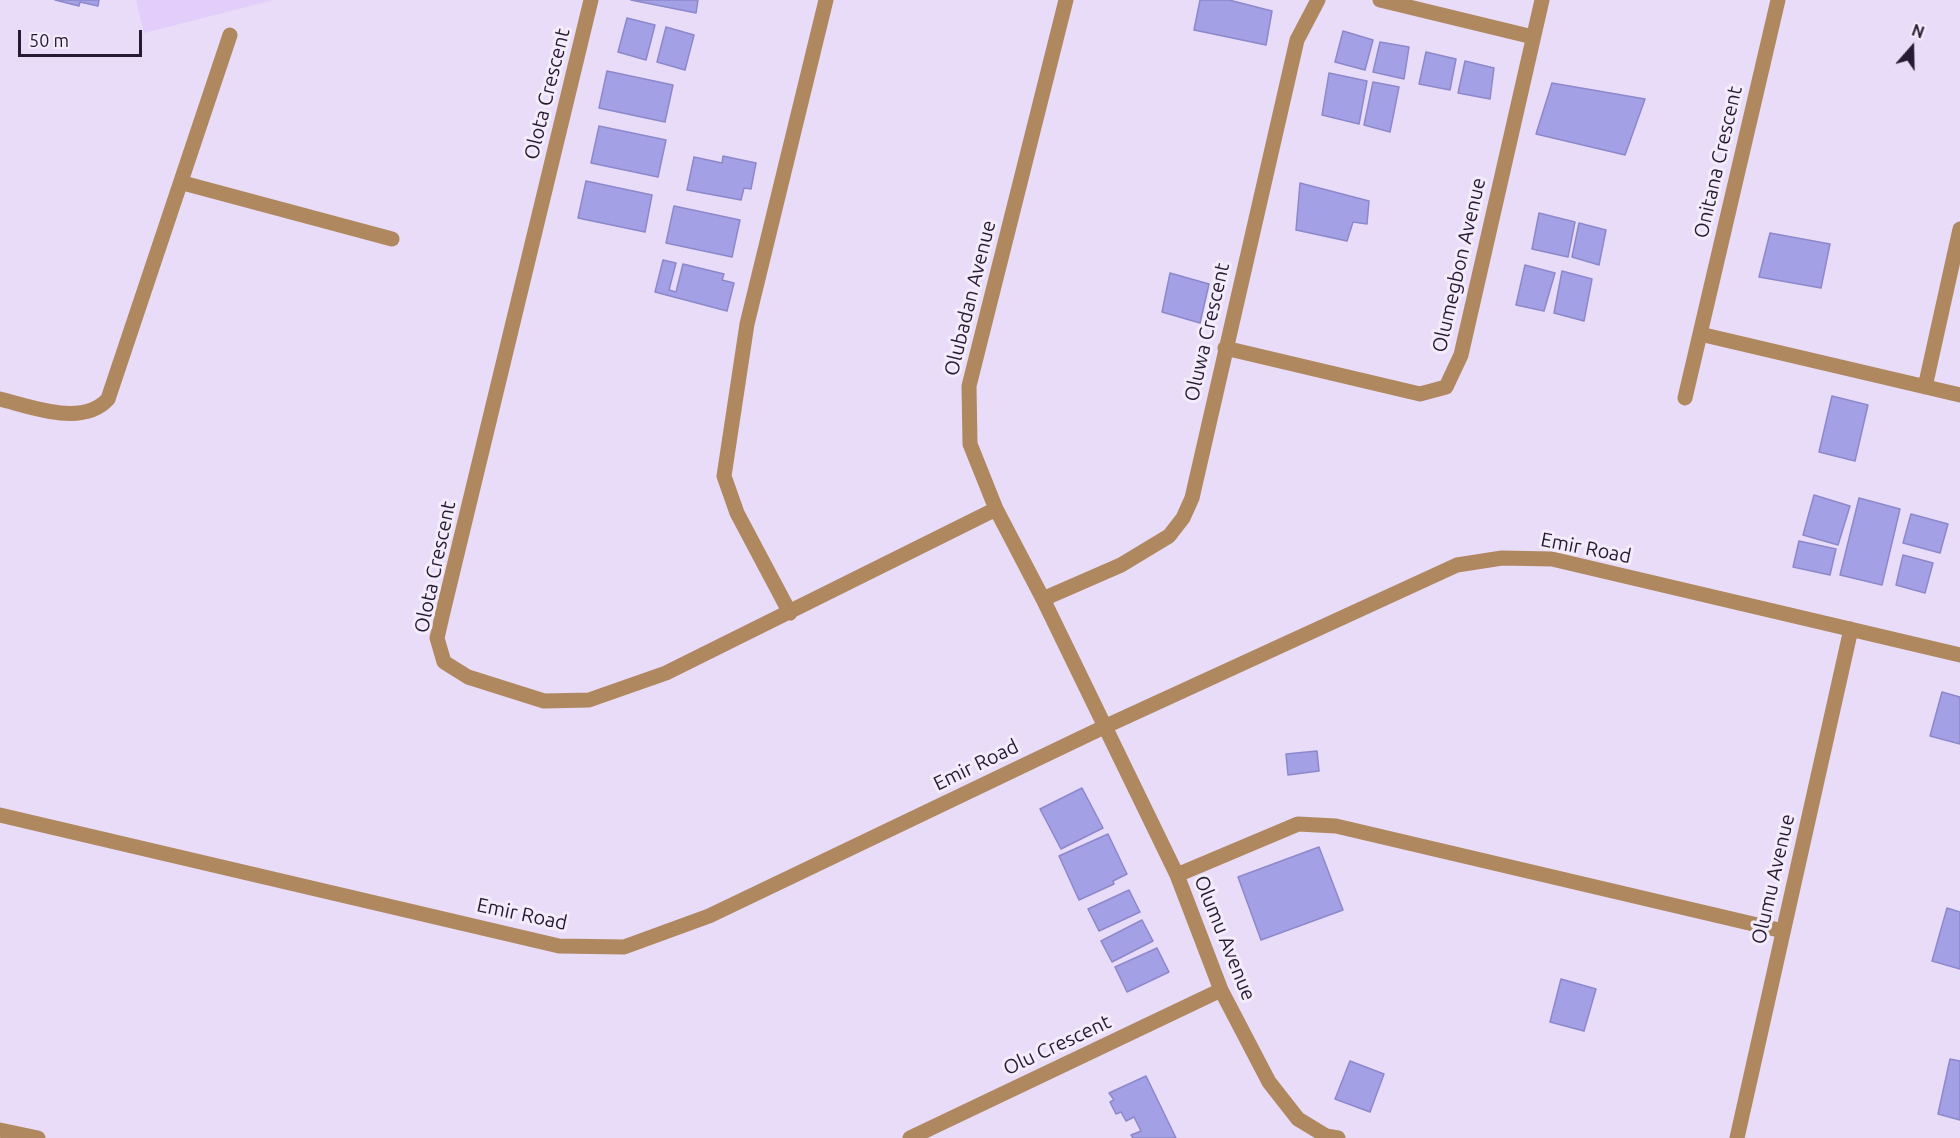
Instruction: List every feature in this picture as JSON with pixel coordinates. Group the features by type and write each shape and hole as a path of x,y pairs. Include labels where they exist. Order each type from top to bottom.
{"street":[{"name":"Olota Crescent","path":"591,0 437,638 444,662 468,677 544,701 589,700 666,673 996,509"},
{"path":"790,613 736,513 724,476 751,306 826,0"},
{"name":"Olubadan Avenue","path":"1066,0 969,386 970,444 996,509 1043,599 1104,727"},
{"name":"Oluwa Crescent","path":"1043,599 1121,565 1169,536 1183,518 1192,498 1297,40 1318,0"},
{"path":"1380,0 1533,37"},
{"name":"Olumegbon Avenue","path":"1225,348 1420,394 1446,387 1461,355 1542,0"},
{"name":"Onitana Crescent","path":"1685,398 1778,0"},
{"path":"0,399 40,409 86,414 100,408 108,399 183,183 230,35"},
{"path":"183,183 392,239"},
{"path":"1925,387 1960,229"},
{"path":"1700,334 1960,395"},
{"name":"Emir Road","path":"0,815 559,946 624,947 709,916 1104,727 1457,565 1502,558 1552,559 1960,655"},
{"name":"Olumu Avenue","path":"1737,1138 1851,629"},
{"name":"Olumu Avenue","path":"1104,727 1177,875 1221,990 1269,1082 1298,1119 1326,1136 1338,1138"},
{"path":"1177,875 1298,824 1336,826 1783,931"},
{"name":"Olu Crescent","path":"910,1138 1221,990"},
{"path":"0,1130 38,1138"}],"shaded area":[{"path":"136,0 274,0 144,33"}],"building":[{"path":"55,0 99,0 98,6 80,2 79,6"},
{"path":"631,0 698,0 696,13"},
{"path":"1200,0 1229,0 1272,11 1266,45 1194,30"},
{"path":"627,18 655,25 646,60 618,52"},
{"path":"666,27 694,35 685,70 657,62"},
{"path":"1343,31 1373,40 1365,70 1335,62"},
{"path":"1380,42 1409,47 1404,79 1373,72"},
{"path":"1426,52 1456,59 1450,90 1419,84"},
{"path":"1465,61 1494,68 1490,99 1458,93"},
{"path":"607,71 673,85 665,122 599,108"},
{"path":"1329,73 1367,81 1359,124 1322,115"},
{"path":"1373,82 1399,87 1390,132 1364,125"},
{"path":"1552,83 1645,99 1625,155 1536,134"},
{"path":"599,126 666,140 658,177 591,163"},
{"path":"723,156 756,163 751,189 744,188 741,200 687,190 694,157 722,163"},
{"path":"586,181 652,195 645,232 578,218"},
{"path":"1300,183 1369,201 1367,224 1353,222 1347,241 1296,230"},
{"path":"674,206 740,220 732,257 666,243"},
{"path":"1539,213 1575,222 1568,257 1532,249"},
{"path":"1579,223 1606,230 1599,265 1572,257"},
{"path":"1770,233 1830,244 1821,288 1759,277"},
{"path":"663,260 676,263 669,290 676,292 683,264 724,274 722,280 734,283 727,311 655,292"},
{"path":"1525,265 1555,273 1544,311 1516,305"},
{"path":"1562,271 1592,279 1584,321 1554,313"},
{"path":"1170,273 1209,284 1200,323 1162,312"},
{"path":"1832,396 1868,405 1855,461 1819,452"},
{"path":"1814,495 1850,506 1838,545 1803,535"},
{"path":"1859,498 1900,509 1882,585 1840,575"},
{"path":"1911,514 1948,524 1940,553 1903,543"},
{"path":"1799,541 1836,549 1830,575 1793,567"},
{"path":"1903,555 1933,563 1925,593 1896,585"},
{"path":"1942,692 1960,697 1960,744 1930,736"},
{"path":"1317,751 1319,771 1288,775 1286,754"},
{"path":"1082,788 1103,828 1061,849 1040,809"},
{"path":"1108,834 1127,874 1113,881 1114,884 1079,900 1059,856"},
{"path":"1319,847 1343,910 1261,940 1238,877"},
{"path":"1129,890 1140,912 1099,931 1088,909"},
{"path":"1947,908 1960,912 1960,969 1932,961"},
{"path":"1142,920 1153,941 1112,962 1101,941"},
{"path":"1157,948 1169,972 1127,992 1115,967"},
{"path":"1561,979 1596,989 1584,1031 1550,1022"},
{"path":"1950,1059 1960,1061 1960,1120 1938,1114"},
{"path":"1350,1061 1384,1074 1370,1112 1335,1099"},
{"path":"1146,1076 1176,1138 1133,1138 1131,1135 1141,1131 1134,1117 1126,1121 1121,1112 1116,1114 1110,1102 1114,1100 1109,1093"}]}
